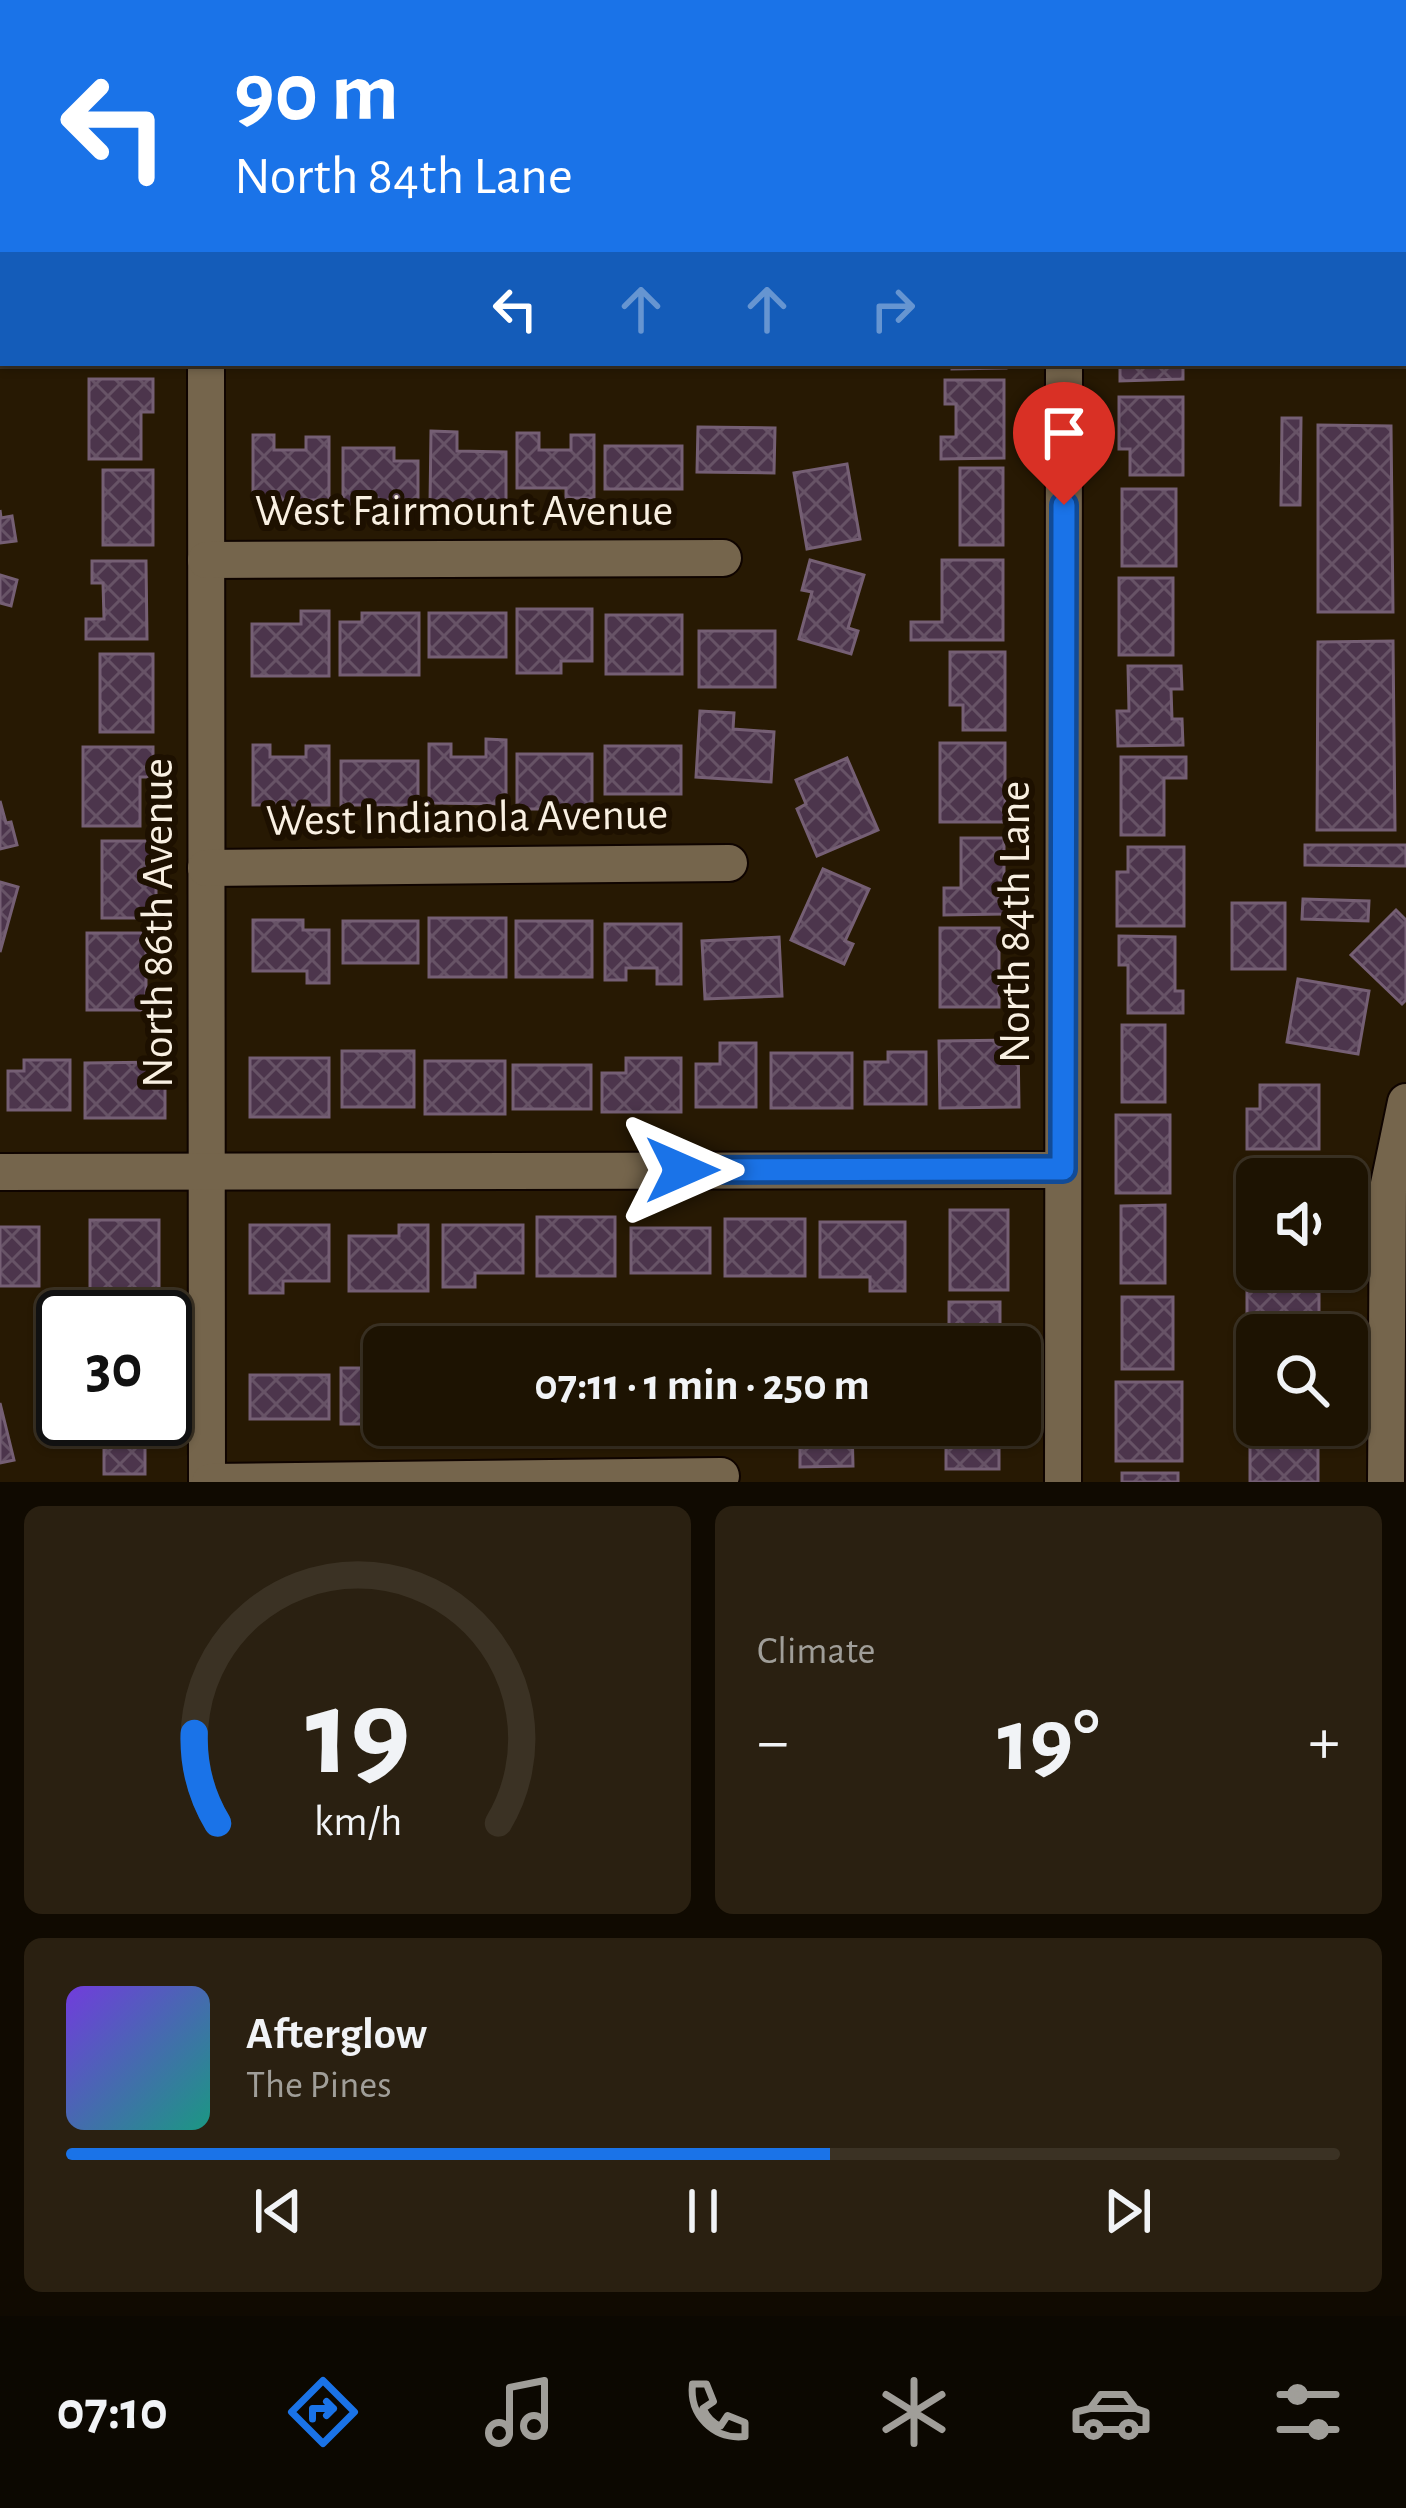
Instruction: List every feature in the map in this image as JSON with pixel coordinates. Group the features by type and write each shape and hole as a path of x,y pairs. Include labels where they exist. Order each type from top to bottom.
{"street":[{"name":"North 86th Avenue","path":"206,366 209,1482"},
{"name":"North 84th Lane","path":"1063,1482 1064,366"},
{"name":"West Fairmount Avenue","path":"206,560 723,558"},
{"name":"West Indianola Avenue","path":"206,868 729,863"},
{"path":"1386,1482 1397,1328 1388,1189 1406,1102"},
{"path":"0,1172 1063,1169"},
{"path":"209,1482 722,1476"}],"building":[{"path":"952,366 1006,366 1006,368"},
{"path":"1120,366 1183,366 1183,379 1120,381"},
{"path":"89,379 153,379 153,412 141,412 141,459 89,459"},
{"path":"945,380 1004,380 1004,458 941,459 941,437 956,437 956,404 945,404"},
{"path":"1119,397 1183,397 1183,475 1130,475 1130,449 1119,449"},
{"path":"1282,418 1301,418 1300,505 1281,505"},
{"path":"1318,425 1391,426 1393,612 1318,612"},
{"path":"698,427 775,428 774,473 697,472"},
{"path":"431,431 457,432 457,451 506,452 506,505 430,504"},
{"path":"517,433 539,433 539,450 571,450 571,435 594,435 594,498 566,498 566,488 517,488"},
{"path":"253,435 274,435 274,450 306,450 306,437 329,437 329,500 253,500"},
{"path":"605,446 682,446 682,489 605,489"},
{"path":"343,448 394,448 394,461 418,461 418,504 343,504"},
{"path":"847,464 860,539 807,549 794,473"},
{"path":"960,468 1003,468 1003,545 960,545"},
{"path":"103,470 153,470 153,545 103,545"},
{"path":"1122,489 1176,489 1176,566 1122,566"},
{"path":"0,510 1,518 12,516 16,541 0,543"},
{"path":"810,560 864,575 848,628 858,631 851,654 799,639 812,592 802,590"},
{"path":"942,560 1003,560 1003,640 911,640 911,622 942,622"},
{"path":"92,561 146,561 147,639 86,639 86,619 104,619 103,583 92,583"},
{"path":"0,575 17,580 11,606 0,603"},
{"path":"1119,578 1173,578 1173,655 1119,655"},
{"path":"517,609 592,609 592,661 561,661 561,673 517,673"},
{"path":"301,611 329,611 329,676 252,676 252,624 301,624"},
{"path":"362,613 419,613 419,675 340,675 340,622 362,622"},
{"path":"429,613 506,613 506,657 429,657"},
{"path":"606,615 682,615 682,674 606,674"},
{"path":"699,631 775,631 775,687 699,687"},
{"path":"1393,641 1395,830 1317,830 1318,642"},
{"path":"950,652 1005,652 1005,730 963,730 963,705 950,705"},
{"path":"100,654 153,654 153,732 100,732"},
{"path":"1128,666 1181,666 1182,689 1171,689 1172,719 1182,719 1183,745 1118,746 1117,711 1129,711"},
{"path":"700,711 734,713 733,729 774,732 771,782 696,777"},
{"path":"486,739 506,740 506,804 429,803 429,744 451,744 451,757 486,757"},
{"path":"940,743 1005,743 1005,822 940,822"},
{"path":"253,745 270,745 270,757 306,757 306,746 329,746 329,805 253,805"},
{"path":"605,746 681,746 681,794 605,794"},
{"path":"83,747 153,747 153,777 140,777 140,826 83,826"},
{"path":"517,754 592,754 592,809 517,809"},
{"path":"1121,757 1186,757 1186,778 1164,778 1164,835 1121,835"},
{"path":"847,758 878,830 817,856 797,809 806,804 796,780"},
{"path":"341,761 418,761 418,805 341,805"},
{"path":"0,801 17,845 0,849"},
{"path":"961,838 1004,838 1004,914 944,915 944,888 961,888"},
{"path":"102,841 156,841 156,918 102,918"},
{"path":"1305,845 1406,845 1406,866 1305,865"},
{"path":"1128,847 1184,847 1184,926 1117,926 1117,872 1128,872"},
{"path":"823,869 869,889 845,941 853,944 844,964 791,940"},
{"path":"0,882 18,887 0,952"},
{"path":"1303,899 1369,901 1368,921 1302,919"},
{"path":"1232,903 1285,903 1285,969 1232,969"},
{"path":"1396,910 1406,920 1406,1000 1402,1004 1351,955"},
{"path":"429,918 506,918 506,977 429,977"},
{"path":"253,920 303,920 303,930 329,930 329,983 307,983 307,971 253,971"},
{"path":"343,921 418,921 418,963 343,963"},
{"path":"516,921 592,921 592,977 516,977"},
{"path":"605,924 681,924 681,984 657,984 657,968 626,968 626,980 605,980"},
{"path":"940,928 999,928 999,1007 940,1007"},
{"path":"87,933 146,933 146,1010 87,1010"},
{"path":"1119,936 1175,937 1175,991 1183,991 1183,1013 1128,1013 1128,965 1119,965"},
{"path":"779,937 782,996 705,999 702,941"},
{"path":"1298,979 1369,991 1358,1054 1287,1042"},
{"path":"1122,1025 1165,1025 1165,1102 1122,1102"},
{"path":"1018,1040 1019,1107 940,1108 939,1041"},
{"path":"720,1043 756,1043 756,1107 696,1107 696,1064 720,1064"},
{"path":"342,1051 414,1051 414,1107 342,1107"},
{"path":"888,1052 926,1052 926,1104 865,1104 865,1062 888,1062"},
{"path":"771,1053 852,1053 852,1108 771,1108"},
{"path":"250,1058 329,1058 329,1117 250,1117"},
{"path":"626,1058 681,1058 681,1112 602,1112 602,1073 626,1073"},
{"path":"24,1060 70,1060 70,1110 8,1110 8,1071 24,1071"},
{"path":"425,1061 505,1061 505,1114 425,1114"},
{"path":"165,1062 165,1118 85,1118 85,1063"},
{"path":"513,1065 591,1065 591,1109 513,1109"},
{"path":"1260,1085 1319,1085 1319,1149 1247,1149 1247,1109 1260,1109"},
{"path":"1116,1115 1170,1115 1170,1193 1116,1193"},
{"path":"1165,1205 1165,1283 1121,1283 1121,1206"},
{"path":"950,1210 1008,1210 1008,1290 950,1290"},
{"path":"537,1217 615,1217 615,1276 537,1276"},
{"path":"725,1219 805,1219 805,1276 725,1276"},
{"path":"90,1220 159,1220 159,1290 90,1290"},
{"path":"820,1222 905,1222 905,1291 870,1291 870,1277 820,1277"},
{"path":"250,1225 329,1225 329,1281 283,1281 283,1293 250,1293"},
{"path":"399,1225 428,1225 428,1291 349,1291 349,1236 399,1236"},
{"path":"443,1225 523,1225 523,1273 475,1273 475,1287 443,1287"},
{"path":"0,1227 39,1227 39,1286 0,1286"},
{"path":"631,1228 710,1228 710,1273 631,1273"},
{"path":"1247,1290 1319,1290 1319,1314 1247,1314"},
{"path":"1122,1297 1173,1297 1173,1369 1122,1369"},
{"path":"949,1302 1000,1302 1000,1326 949,1326"},
{"path":"341,1368 363,1368 363,1424 341,1424"},
{"path":"250,1375 329,1375 329,1419 250,1419"},
{"path":"1116,1382 1182,1382 1182,1461 1116,1461"},
{"path":"0,1403 14,1460 0,1463"},
{"path":"104,1446 145,1446 145,1474 104,1474"},
{"path":"800,1446 853,1446 853,1466 800,1467"},
{"path":"946,1446 999,1446 999,1469 946,1469"},
{"path":"1250,1446 1318,1446 1318,1482 1250,1482"},
{"path":"1122,1473 1178,1473 1178,1482 1122,1482"}],"route":[{"path":"682,1170 1063,1169 1064,505"}]}
